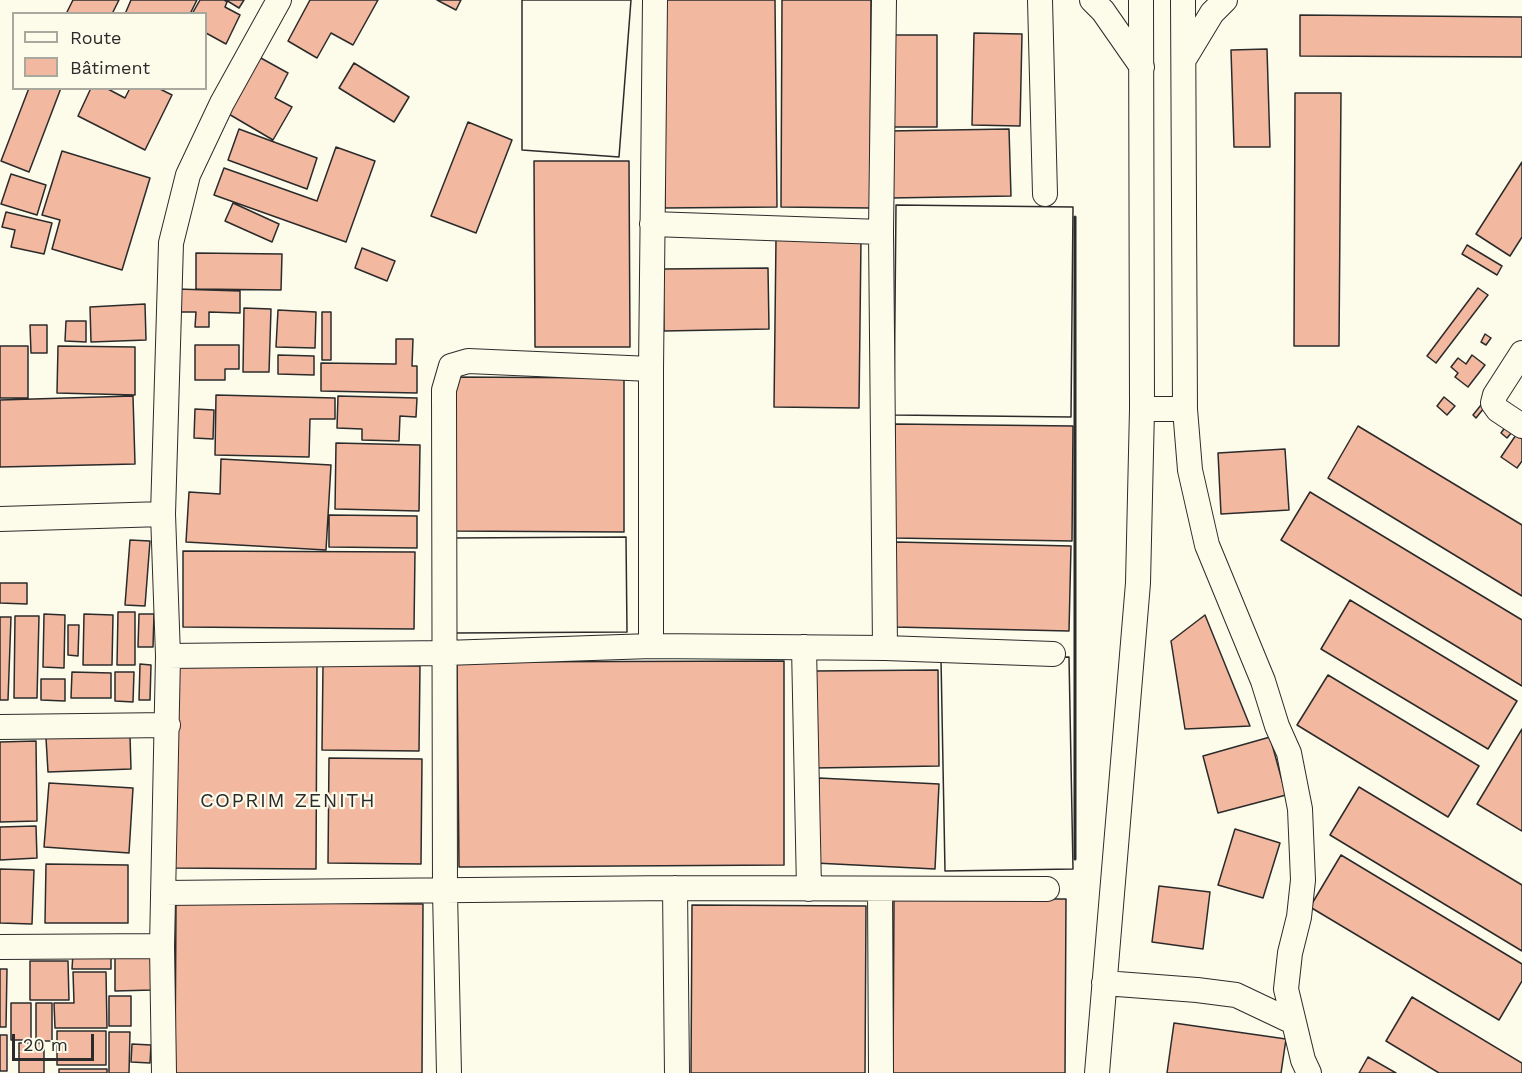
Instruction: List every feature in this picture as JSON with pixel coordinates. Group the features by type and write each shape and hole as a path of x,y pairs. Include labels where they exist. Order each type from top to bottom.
{"street":[{"path":"164,1073 162,946 168,656 163,513 171,243 188,175 222,103 279,0"},
{"path":"651,646 655,0"},
{"path":"884,0 881,232 885,648"},
{"path":"1040,0 1045,194"},
{"path":"1092,0 1103,11 1142,67"},
{"path":"1097,1073 1138,583 1142,409 1141,0"},
{"path":"1183,0 1185,409 1190,470 1207,545 1263,681 1277,726 1289,753 1300,809 1303,880 1286,989 1303,1060 1309,1073"},
{"path":"1185,58 1212,13 1224,0"},
{"path":"652,224 881,232"},
{"path":"1522,353 1495,395 1493,403 1498,410 1522,426"},
{"path":"449,1073 445,892 444,390 451,366 468,361 651,369"},
{"path":"1142,409 1185,409"},
{"path":"0,519 163,513"},
{"path":"168,656 445,653 651,646 885,648 1053,654"},
{"path":"804,647 809,889"},
{"path":"0,728 168,725"},
{"path":"675,888 677,1073"},
{"path":"163,893 675,888 1047,889"},
{"path":"880,889 881,1073"},
{"path":"0,947 162,946"},
{"path":"1104,983 1236,995 1293,1022"}],"building":[{"path":"73,0 119,0 113,12 67,12"},
{"path":"131,0 197,0 191,12 126,12"},
{"path":"200,0 224,0 227,2 225,7 240,15 226,44 207,34 207,12 193,12"},
{"path":"226,0 244,0 239,8"},
{"path":"310,0 378,0 353,45 331,33 317,58 288,41"},
{"path":"437,0 461,0 456,10"},
{"path":"522,0 631,0 619,157 522,150"},
{"path":"522,0 631,0 619,157 522,150"},
{"path":"663,0 775,0 777,207 665,208"},
{"path":"782,0 871,0 870,208 781,207"},
{"path":"1300,15 1522,17 1522,57 1300,56"},
{"path":"974,33 1022,34 1020,126 972,125"},
{"path":"893,35 937,35 937,127 893,127"},
{"path":"1267,49 1270,147 1234,147 1231,50"},
{"path":"259,57 288,73 275,98 292,107 273,140 227,113"},
{"path":"354,63 409,97 394,122 339,88"},
{"path":"28,90 60,90 29,172 1,161"},
{"path":"90,90 110,90 125,98 129,90 162,90 172,95 145,150 78,116"},
{"path":"1295,93 1341,93 1339,346 1294,346"},
{"path":"468,122 512,140 476,233 431,216"},
{"path":"239,129 317,158 307,189 228,160"},
{"path":"1009,129 1011,196 890,198 889,131"},
{"path":"336,147 375,161 346,242 214,195 224,168 317,201"},
{"path":"62,151 150,178 122,270 52,249 60,220 42,215"},
{"path":"534,161 629,161 630,347 535,347"},
{"path":"1522,162 1522,237 1510,256 1476,234"},
{"path":"11,174 46,185 37,215 1,204"},
{"path":"233,203 279,224 272,242 225,221"},
{"path":"896,205 1073,207 1071,417 894,415"},
{"path":"896,205 1073,207 1071,417 894,415"},
{"path":"6,212 52,223 44,254 11,247 15,230 2,227"},
{"path":"776,238 861,239 859,408 774,407"},
{"path":"1467,245 1502,266 1497,275 1462,254"},
{"path":"362,248 395,261 387,281 355,268"},
{"path":"196,253 282,254 281,290 196,289"},
{"path":"768,268 769,329 664,331 663,269"},
{"path":"1478,288 1488,295 1436,363 1427,356"},
{"path":"177,289 240,291 240,313 209,312 209,327 195,327 196,312 176,312"},
{"path":"145,304 146,340 91,342 90,307"},
{"path":"244,308 271,309 269,372 243,372"},
{"path":"278,310 316,312 315,348 276,347"},
{"path":"322,312 331,312 331,360 322,360"},
{"path":"66,321 86,321 86,342 65,341"},
{"path":"30,325 47,325 47,353 31,353"},
{"path":"1485,334 1491,338 1486,345 1481,342"},
{"path":"396,339 413,339 412,366 417,366 417,393 321,391 321,363 396,364"},
{"path":"195,345 239,345 239,369 225,369 225,380 195,380"},
{"path":"0,346 28,346 28,398 0,398"},
{"path":"58,346 135,347 135,395 57,393"},
{"path":"278,355 314,356 314,375 278,374"},
{"path":"1472,355 1485,365 1468,387 1455,377 1458,373 1451,367 1458,358 1466,364"},
{"path":"451,377 624,378 624,532 450,531"},
{"path":"216,395 335,398 335,419 310,419 309,457 215,455"},
{"path":"133,396 135,464 0,467 0,400"},
{"path":"338,396 417,398 416,417 400,416 399,441 362,440 362,429 337,428"},
{"path":"1444,397 1455,406 1447,415 1437,406"},
{"path":"1481,405 1484,408 1476,418 1473,415"},
{"path":"195,409 214,410 213,439 194,438"},
{"path":"895,424 1073,426 1072,541 894,538"},
{"path":"1358,426 1522,525 1522,596 1328,478"},
{"path":"1506,426 1512,432 1507,438 1501,433"},
{"path":"1516,435 1522,439 1522,461 1517,468 1501,457"},
{"path":"336,443 420,445 419,511 335,509"},
{"path":"1285,449 1289,510 1221,514 1218,453"},
{"path":"221,459 331,465 326,550 186,542 189,492 220,494"},
{"path":"1310,492 1522,620 1522,686 1281,540"},
{"path":"329,515 417,516 417,548 329,547"},
{"path":"626,537 627,632 454,633 453,538"},
{"path":"626,537 627,632 454,633 453,538"},
{"path":"130,540 150,541 145,606 125,605"},
{"path":"896,542 1071,546 1069,631 894,627"},
{"path":"183,551 415,552 414,629 183,627"},
{"path":"0,583 27,583 27,604 0,603"},
{"path":"1350,600 1517,701 1488,749 1321,649"},
{"path":"118,612 135,612 135,665 117,665"},
{"path":"44,614 65,615 64,668 43,667"},
{"path":"84,614 113,615 112,665 83,665"},
{"path":"139,614 154,614 153,647 138,647"},
{"path":"1205,615 1250,726 1185,729 1171,641"},
{"path":"15,616 39,616 37,698 14,698"},
{"path":"0,617 11,617 8,700 0,700"},
{"path":"68,625 79,625 78,656 68,655"},
{"path":"1069,657 1073,869 945,871 941,659"},
{"path":"1069,657 1073,869 945,871 941,659"},
{"path":"784,661 784,865 459,867 457,662"},
{"path":"173,662 317,663 316,869 172,868"},
{"path":"140,664 151,665 150,700 139,700"},
{"path":"323,665 420,666 419,751 322,750"},
{"path":"938,670 939,766 814,768 813,671"},
{"path":"72,672 111,673 111,698 71,698"},
{"path":"115,672 134,672 133,702 115,701"},
{"path":"1328,675 1479,766 1448,817 1297,725"},
{"path":"41,679 65,679 65,701 41,700"},
{"path":"1522,729 1522,831 1477,804"},
{"path":"130,736 131,769 48,772 46,738"},
{"path":"1270,737 1286,795 1218,813 1203,756"},
{"path":"36,741 37,821 0,822 0,742"},
{"path":"329,758 422,759 421,864 328,863"},
{"path":"819,778 939,784 935,869 815,863"},
{"path":"49,783 133,788 129,853 44,847"},
{"path":"1359,787 1522,885 1522,951 1330,835"},
{"path":"36,826 37,858 0,860 0,827"},
{"path":"1235,829 1280,843 1263,898 1218,885"},
{"path":"1341,855 1522,964 1522,981 1499,1020 1310,907"},
{"path":"46,864 128,865 128,923 45,923"},
{"path":"0,869 34,870 32,924 0,923"},
{"path":"1159,886 1210,892 1203,949 1152,942"},
{"path":"894,899 1066,899 1065,1073 893,1073"},
{"path":"176,902 423,904 422,1073 175,1073"},
{"path":"692,905 866,906 865,1073 691,1073"},
{"path":"73,953 111,954 111,969 72,969"},
{"path":"152,954 153,990 115,991 115,955"},
{"path":"30,961 68,961 69,1000 30,1000"},
{"path":"0,969 7,969 6,1027 0,1027"},
{"path":"73,972 106,972 107,1028 55,1028 54,1003 74,1003"},
{"path":"109,996 131,996 131,1026 109,1026"},
{"path":"1412,997 1522,1063 1522,1073 1439,1073 1386,1041"},
{"path":"11,1003 31,1003 31,1040 11,1040"},
{"path":"36,1003 52,1003 52,1041 36,1041"},
{"path":"1174,1023 1286,1039 1281,1073 1167,1073"},
{"path":"57,1031 106,1031 106,1065 57,1065"},
{"path":"109,1032 130,1032 129,1073 109,1073"},
{"path":"0,1035 7,1035 7,1071 0,1071"},
{"path":"19,1043 44,1043 44,1073 19,1073"},
{"path":"132,1044 151,1045 150,1063 131,1062"},
{"path":"1368,1057 1396,1073 1359,1073"},
{"path":"59,1069 107,1069 107,1073 59,1073"}],"wall":[{"path":"1075,217 1075,859"}],"district":[{"name":"COPRIM ZENITH","path":"288,801"}]}
